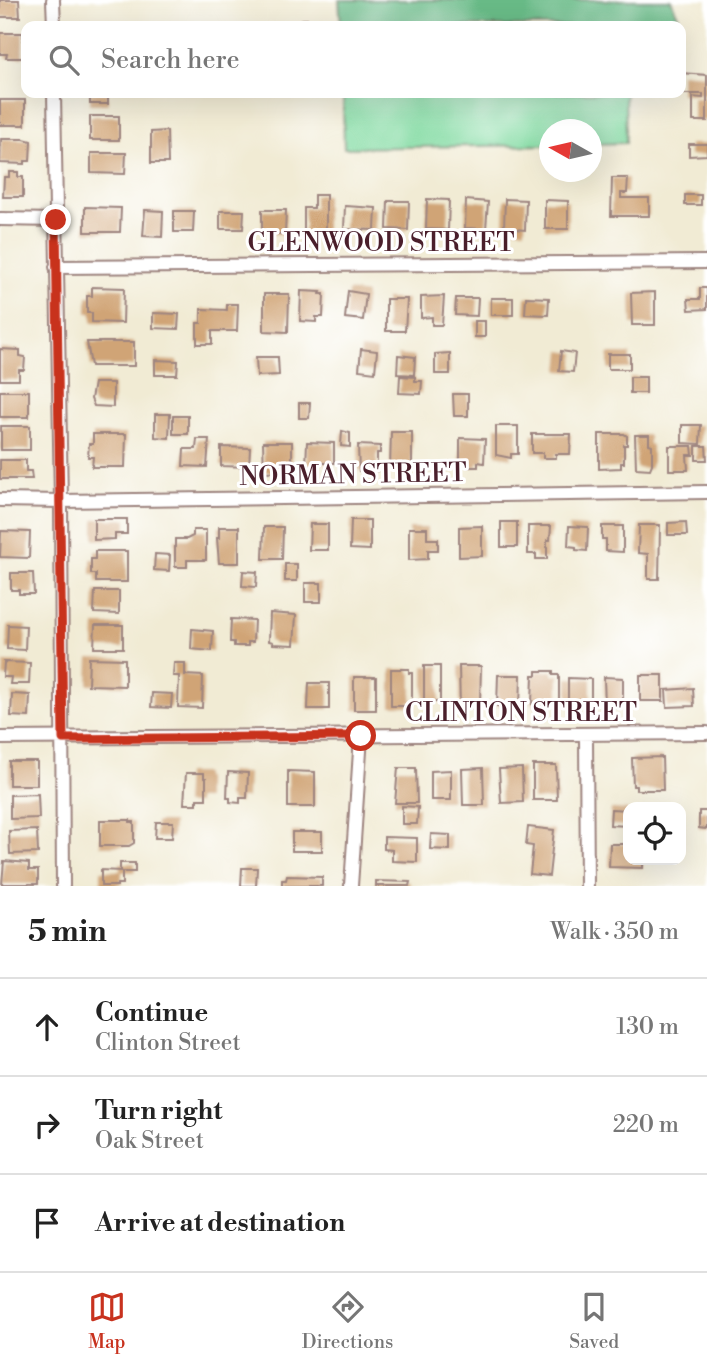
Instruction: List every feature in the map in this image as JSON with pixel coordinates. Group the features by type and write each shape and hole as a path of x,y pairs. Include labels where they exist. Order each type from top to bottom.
{"street":[{"path":"53,0 54,21"},
{"path":"54,98 61,501 63,886"},
{"path":"0,219 56,220"},
{"name":"GLENWOOD STREET","path":"56,267 707,262"},
{"name":"NORMAN STREET","path":"0,500 707,492"},
{"name":"CLINTON STREET","path":"0,738 586,736 707,733"},
{"path":"351,886 361,736"},
{"path":"586,736 587,886"}],"green space":[{"path":"339,0 671,0 679,18 673,21 341,21"},
{"path":"343,98 625,98 626,143 602,144 602,119 539,119 539,145 344,148"}],"building":[{"path":"0,0 19,0 20,17 0,17"},
{"path":"0,33 21,33 21,58 6,58 7,54 0,54"},
{"path":"686,73 707,75 707,121 693,121 693,97 703,98 703,94 686,94"},
{"path":"90,98 108,98 108,104 90,104"},
{"path":"0,100 25,100 25,125 0,125"},
{"path":"90,116 119,116 119,140 90,140"},
{"path":"167,131 168,163 151,163 151,132"},
{"path":"1,139 31,141 30,161 25,161 25,164 0,163"},
{"path":"689,144 707,144 707,155 689,156"},
{"path":"91,153 126,153 125,174 91,173"},
{"path":"9,172 18,172 18,177 23,177 23,197 3,197 4,177 9,177"},
{"path":"612,178 628,178 627,193 621,193 621,198 649,198 649,216 611,216"},
{"path":"314,195 326,195 326,232 304,232 304,208 314,208"},
{"path":"685,195 701,195 701,205 685,205"},
{"path":"427,199 449,200 448,230 426,229"},
{"path":"505,199 526,200 525,230 504,228"},
{"path":"466,200 488,202 486,229 465,228"},
{"path":"545,200 568,201 568,229 545,229"},
{"path":"388,201 409,201 408,230 387,229"},
{"path":"345,206 376,208 375,230 344,229"},
{"path":"85,207 121,208 120,232 85,232"},
{"path":"145,210 163,211 162,237 143,236"},
{"path":"262,210 286,210 285,234 262,233"},
{"path":"174,211 194,211 193,232 174,232"},
{"path":"220,211 244,211 243,229 220,229"},
{"path":"92,287 124,288 123,323 92,322 92,313 87,313 87,296 92,296"},
{"path":"700,288 707,288 707,309 689,310 688,299 700,299"},
{"path":"301,291 324,294 323,317 316,317 316,322 300,321"},
{"path":"348,291 366,294 363,320 345,318"},
{"path":"655,292 655,325 632,325 631,293"},
{"path":"264,294 289,294 288,332 264,331"},
{"path":"444,296 442,325 432,325 432,317 421,318 421,297"},
{"path":"526,297 549,298 548,315 525,314"},
{"path":"456,298 478,298 477,316 455,315"},
{"path":"491,298 513,298 513,315 491,315"},
{"path":"386,299 407,299 405,331 386,331"},
{"path":"227,304 238,304 237,331 212,331 212,344 197,344 197,323 201,323 201,309 227,310"},
{"path":"153,313 179,314 178,329 153,328"},
{"path":"475,321 485,321 485,337 475,337"},
{"path":"87,342 134,342 134,366 91,366"},
{"path":"0,349 20,350 20,356 25,357 24,370 19,370 19,380 0,380"},
{"path":"361,349 377,351 375,372 359,370"},
{"path":"561,351 575,353 573,372 559,371"},
{"path":"450,353 450,374 435,374 435,354"},
{"path":"608,354 630,354 630,369 608,369"},
{"path":"398,355 415,357 414,375 397,374"},
{"path":"256,357 278,357 279,375 257,376"},
{"path":"155,360 178,361 177,375 155,375"},
{"path":"400,376 415,377 415,381 422,381 421,394 399,393"},
{"path":"630,377 646,377 646,393 630,393"},
{"path":"94,383 113,383 113,407 94,406 91,399"},
{"path":"0,391 29,391 29,417 0,417"},
{"path":"453,394 468,394 468,416 454,416"},
{"path":"299,403 310,403 309,418 299,418"},
{"path":"155,414 170,414 169,438 155,437"},
{"path":"173,416 188,416 188,434 173,434"},
{"path":"682,425 701,425 700,444 682,443"},
{"path":"1,426 30,426 30,450 1,450"},
{"path":"496,426 518,426 518,454 511,454 511,458 496,455"},
{"path":"342,431 350,433 350,447 341,446"},
{"path":"391,432 412,432 412,465 409,469 390,469"},
{"path":"93,434 126,434 125,467 92,467 93,457 88,457 89,444 93,444"},
{"path":"532,434 571,434 570,454 543,458 543,453 532,453"},
{"path":"599,434 627,436 621,468 599,469"},
{"path":"635,435 649,435 649,444 652,445 650,469 636,468"},
{"path":"460,438 485,439 484,463 478,462 478,467 469,467 467,462 460,462"},
{"path":"197,439 209,439 207,467 183,466 184,449 196,449"},
{"path":"263,442 292,442 292,464 288,467 289,471 264,472"},
{"path":"307,442 334,443 334,463 318,463 318,467 306,466"},
{"path":"358,445 380,446 380,453 377,453 377,471 359,471"},
{"path":"669,446 692,446 693,455 687,455 688,470 669,470"},
{"path":"696,446 706,446 707,460 696,460"},
{"path":"221,447 250,448 249,467 221,466"},
{"path":"0,460 26,460 26,471 31,471 32,479 0,479"},
{"path":"94,519 127,519 127,534 115,534 115,539 94,540"},
{"path":"351,520 370,520 370,550 350,549"},
{"path":"501,522 517,522 517,547 501,547"},
{"path":"686,522 687,535 668,535 668,523"},
{"path":"310,524 328,524 328,550 309,550"},
{"path":"639,525 660,525 659,579 648,579 648,554 638,553"},
{"path":"482,526 482,556 459,557 459,527"},
{"path":"528,526 551,526 550,540 547,540 547,559 536,559 536,554 528,554"},
{"path":"569,526 588,527 587,551 568,546"},
{"path":"602,526 623,526 623,552 606,551"},
{"path":"219,527 239,527 239,563 219,563"},
{"path":"264,527 283,527 282,559 263,559"},
{"path":"409,528 427,528 427,539 438,539 438,550 428,550 428,559 409,560"},
{"path":"193,530 206,530 206,560 187,560 187,567 175,567 175,539 193,536"},
{"path":"1,531 30,532 29,558 0,557"},
{"path":"95,551 127,551 127,582 96,582 96,574 91,574 91,559 95,559"},
{"path":"155,554 170,555 169,571 154,570"},
{"path":"285,564 297,564 297,581 285,581"},
{"path":"243,571 257,572 256,587 242,586"},
{"path":"11,573 33,573 34,594 19,594 19,590 11,590"},
{"path":"305,583 321,583 321,602 305,602"},
{"path":"95,591 119,591 119,614 94,613"},
{"path":"270,613 296,615 294,645 273,644 269,641"},
{"path":"231,619 254,620 253,642 248,642 248,646 234,646 234,642 230,642"},
{"path":"8,625 26,626 25,650 7,649"},
{"path":"95,625 123,625 123,648 94,648"},
{"path":"192,629 213,631 212,651 191,649"},
{"path":"89,658 125,659 125,686 88,685"},
{"path":"4,662 30,663 29,684 10,684 11,677 3,677"},
{"path":"174,663 185,663 185,675 203,676 202,708 178,707 179,676 173,676"},
{"path":"424,666 440,666 440,702 424,702"},
{"path":"459,666 481,666 478,708 460,708"},
{"path":"391,669 409,669 409,673 412,673 412,702 409,702 409,706 391,706"},
{"path":"537,671 553,671 553,675 559,675 559,703 549,703 549,707 535,707 535,704 532,704 533,675 537,675"},
{"path":"498,675 521,675 520,707 497,707"},
{"path":"640,675 663,675 663,701 640,701"},
{"path":"354,677 376,677 376,710 354,710"},
{"path":"604,677 623,678 623,703 620,708 605,706"},
{"path":"568,678 591,679 591,703 568,703"},
{"path":"309,683 329,683 329,709 308,709"},
{"path":"693,688 694,706 667,707 666,690"},
{"path":"152,693 172,694 171,708 151,707"},
{"path":"12,694 30,695 29,717 11,716"},
{"path":"662,757 663,790 636,790 636,786 633,786 632,758"},
{"path":"9,761 37,761 37,785 9,785"},
{"path":"533,765 556,765 557,800 533,800"},
{"path":"398,768 416,768 417,803 395,803"},
{"path":"483,768 484,805 463,805 462,769"},
{"path":"522,768 523,802 501,803 499,769"},
{"path":"451,770 451,800 431,800 431,771"},
{"path":"288,771 315,772 315,807 288,807"},
{"path":"228,772 248,773 247,798 240,798 240,803 230,802 230,798 227,798"},
{"path":"186,773 204,773 206,778 206,799 197,799 197,804 184,804"},
{"path":"38,794 39,818 10,819 10,795"},
{"path":"402,806 418,807 417,824 402,824"},
{"path":"611,809 623,810 623,826 610,825"},
{"path":"699,811 707,811 707,829 699,828"},
{"path":"100,820 134,822 134,843 129,846 100,846"},
{"path":"156,822 173,822 172,838 155,838"},
{"path":"528,827 554,830 549,876 530,874 533,846 526,845"},
{"path":"37,830 38,853 10,854 9,831"},
{"path":"292,832 322,832 322,851 292,851"},
{"path":"431,834 450,835 450,850 430,849"},
{"path":"384,837 417,838 417,862 392,861 392,850 384,849"},
{"path":"610,844 623,844 623,865 643,865 643,868 609,867"},
{"path":"4,861 29,863 29,870 38,870 38,884 2,884"},
{"path":"120,863 135,863 135,872 122,872 122,884 101,886 101,870 120,871"},
{"path":"242,868 257,868 256,886 241,886"},
{"path":"287,876 322,877 322,886 282,886 282,880 286,880"},
{"path":"376,881 410,882 409,886 376,886"}],"route":[{"path":"56,220 63,739 361,736"}]}
